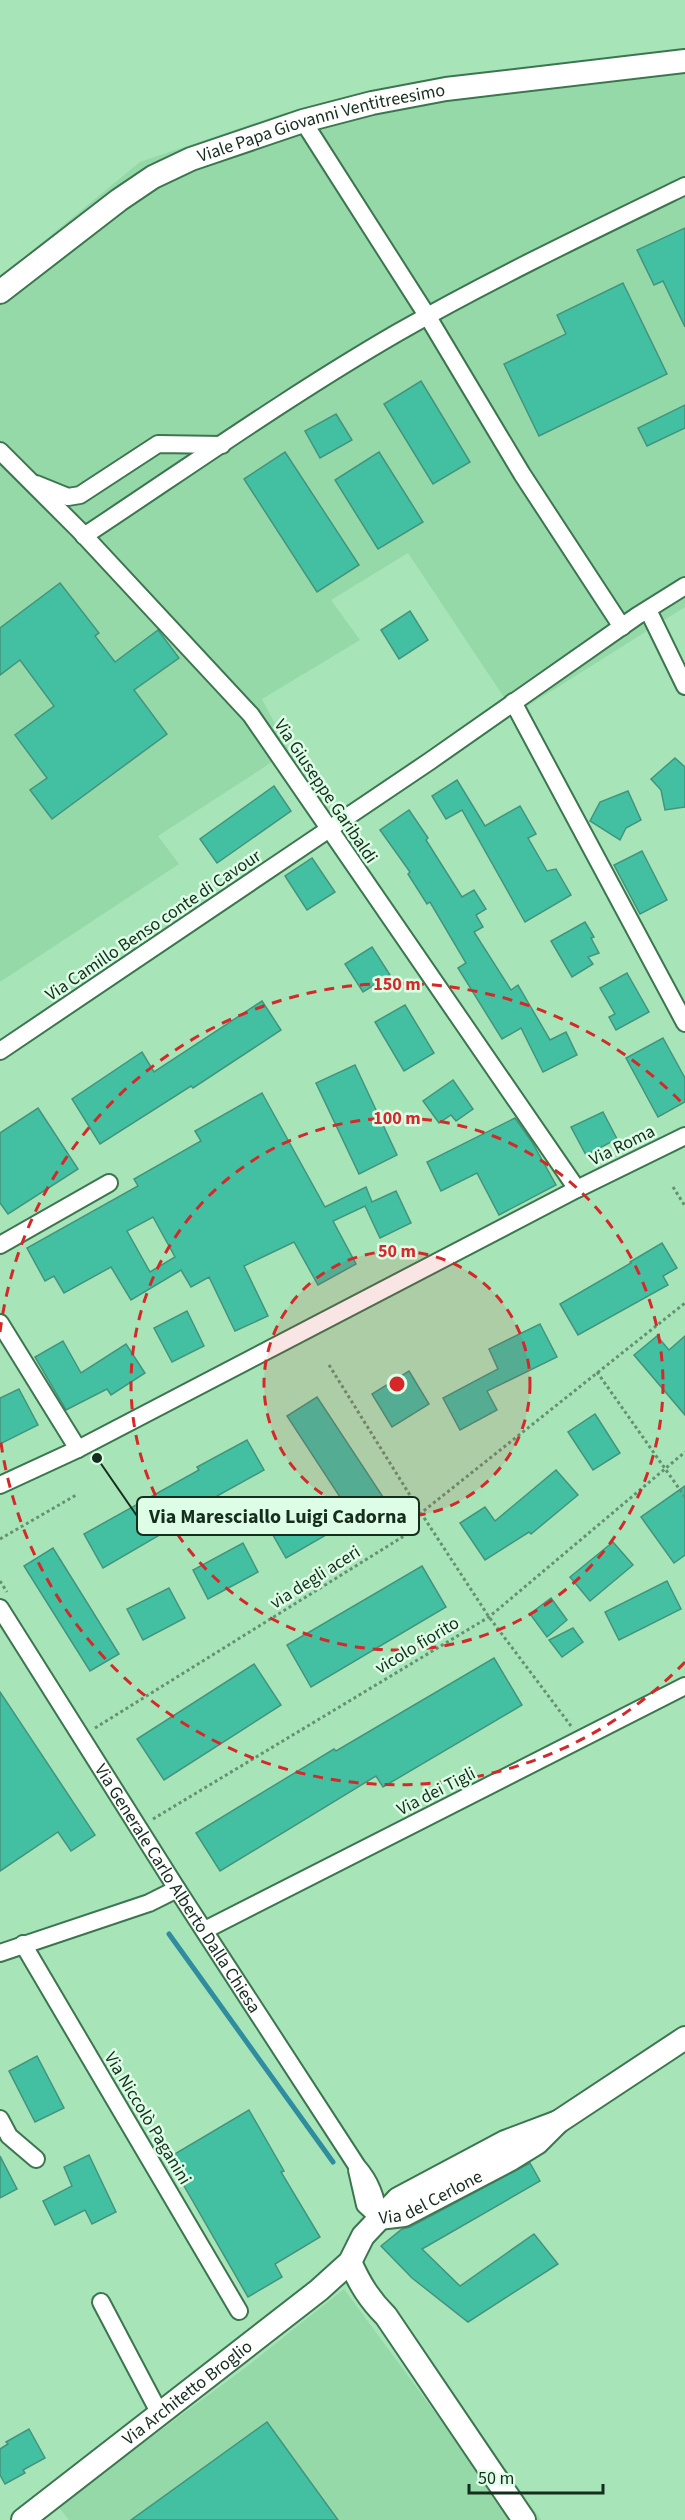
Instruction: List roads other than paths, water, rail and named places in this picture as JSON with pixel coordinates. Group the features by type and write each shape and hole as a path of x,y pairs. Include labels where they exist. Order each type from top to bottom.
{"street":[{"name":"Viale Papa Giovanni Ventitreesimo","path":"0,292 118,200 153,177 191,159 303,121 372,103 447,89 685,61"},
{"path":"303,121 428,316 522,474 622,627"},
{"path":"84,536 305,390 428,316 592,231 685,186"},
{"path":"28,481 68,497 80,495 158,444 222,445"},
{"name":"Via Giuseppe Garibaldi","path":"0,451 84,536 251,716 577,1189"},
{"name":"Via Camillo Benso conte di Cavour","path":"0,1051 685,586"},
{"path":"648,610 685,686"},
{"path":"513,702 685,1023"},
{"name":"Via Roma","path":"0,1485 78,1449 577,1189 685,1136"},
{"path":"0,1245 108,1183"},
{"path":"0,1323 78,1449"},
{"name":"Via Generale Carlo Alberto Dalla Chiesa","path":"0,1608 177,1889 357,2166 368,2178 380,2218"},
{"name":"Via dei Tigli","path":"205,1930 685,1686"},
{"path":"0,1953 149,1903 177,1889"},
{"name":"Via Niccolò Paganini","path":"23,1944 240,2311"},
{"name":"Via del Cerlone","path":"380,2218 398,2199 506,2142 558,2122 685,2038"},
{"path":"0,2120 9,2136 36,2159"},
{"path":"380,2218 363,2236 350,2262 361,2288 369,2300 386,2316 524,2520"},
{"name":"Via Architetto Broglio","path":"23,2520 319,2290 350,2262"},
{"path":"101,2302 160,2414"}],"waterway":[{"path":"169,1934 333,2162"}],"place":[{"name":"Via Maresciallo Luigi Cadorna","path":"97,1458"}]}
